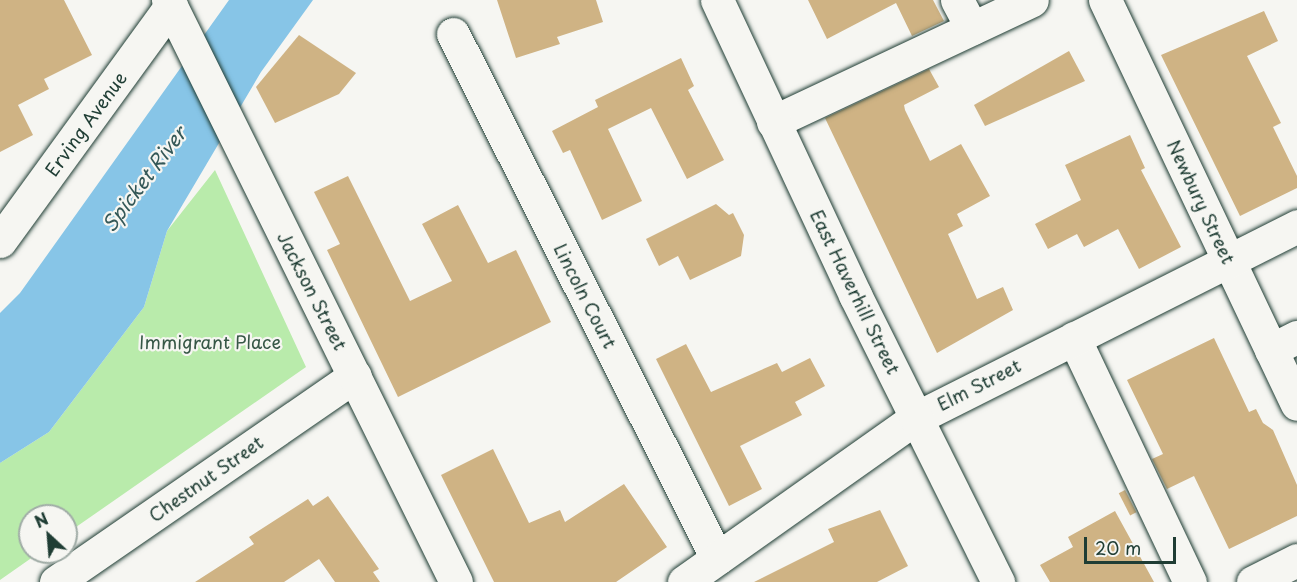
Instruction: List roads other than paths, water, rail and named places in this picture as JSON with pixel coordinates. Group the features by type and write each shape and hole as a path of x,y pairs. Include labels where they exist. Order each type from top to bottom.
{"street":[{"name":"East Haverhill Street","path":"717,0 773,122 998,582"},
{"path":"773,122 964,14 1032,0"},
{"name":"Newbury Street","path":"1105,0 1228,260 1284,343 1297,404"},
{"name":"Jackson Street","path":"173,11 456,582"},
{"name":"Erving Avenue","path":"0,241 173,11"},
{"name":"Lincoln Court","path":"453,34 717,558"},
{"name":"Elm Street","path":"684,582 916,418 1297,226"},
{"path":"1074,338 1190,582"},
{"name":"Chestnut Street","path":"56,582 355,376"},
{"path":"1253,582 1297,560"}],"water":[{"name":"Spicket River","path":"229,0 313,0 261,72 167,231 144,307 49,432 0,463 0,313 20,293"}],"park label":[{"name":"Immigrant Place","path":"210,342"}]}
